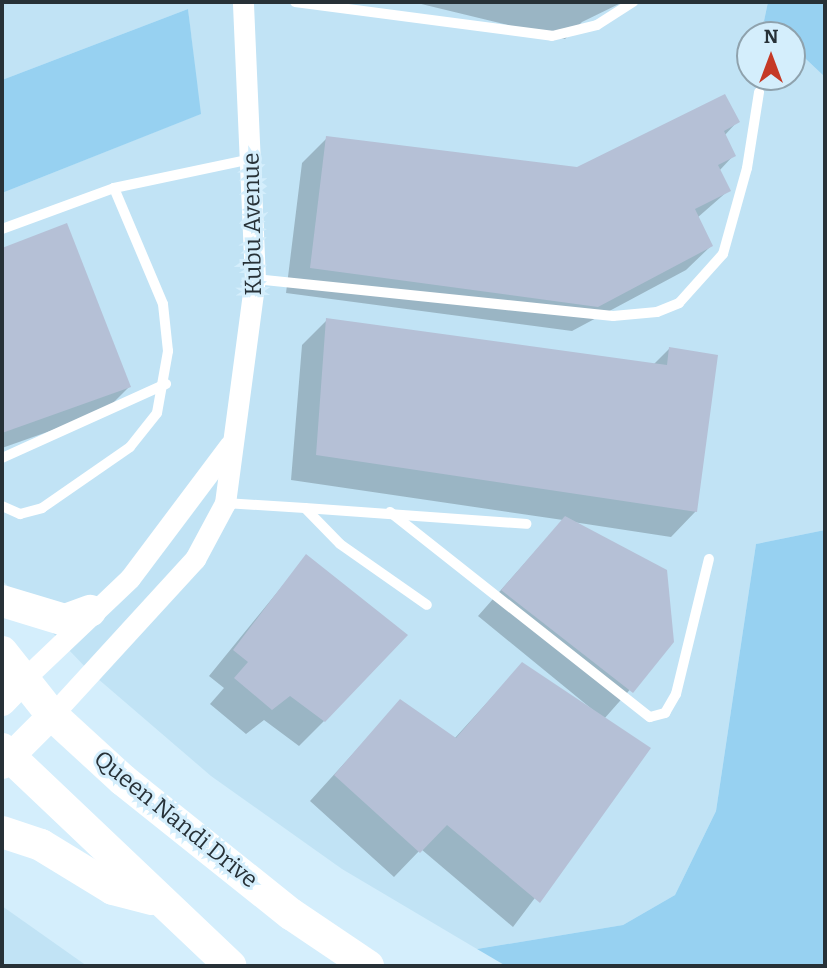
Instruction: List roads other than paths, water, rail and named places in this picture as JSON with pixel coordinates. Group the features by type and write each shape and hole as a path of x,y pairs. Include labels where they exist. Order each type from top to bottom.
{"main road":[{"path":"2,601 65,620 90,611"},
{"name":"Queen Nandi Drive","path":"2,652 52,715 291,914 368,966"},
{"path":"4,757 154,900 231,966"},
{"path":"2,832 41,845 113,889 154,900"}],"street":[{"name":"Kubu Avenue","path":"52,715 195,559 225,503 230,445 244,384 255,279 252,159 243,2"},
{"name":"Kubu Avenue","path":"24,679 90,611 130,578 230,445"},
{"path":"2,702 24,679"},
{"path":"4,757 52,715"}],"lane":[{"path":"295,2 552,36 597,25 633,2"},
{"path":"255,279 613,316 657,312 679,303 723,254 747,168 759,92"},
{"path":"2,229 114,188 252,159"},
{"path":"2,506 20,514 42,508 130,447 157,413 166,384 163,304 114,188"},
{"path":"2,458 166,384"},
{"path":"225,503 390,512 526,524"},
{"path":"305,508 340,544 427,605"},
{"path":"390,512 650,717 665,713 676,694 709,559"}]}
